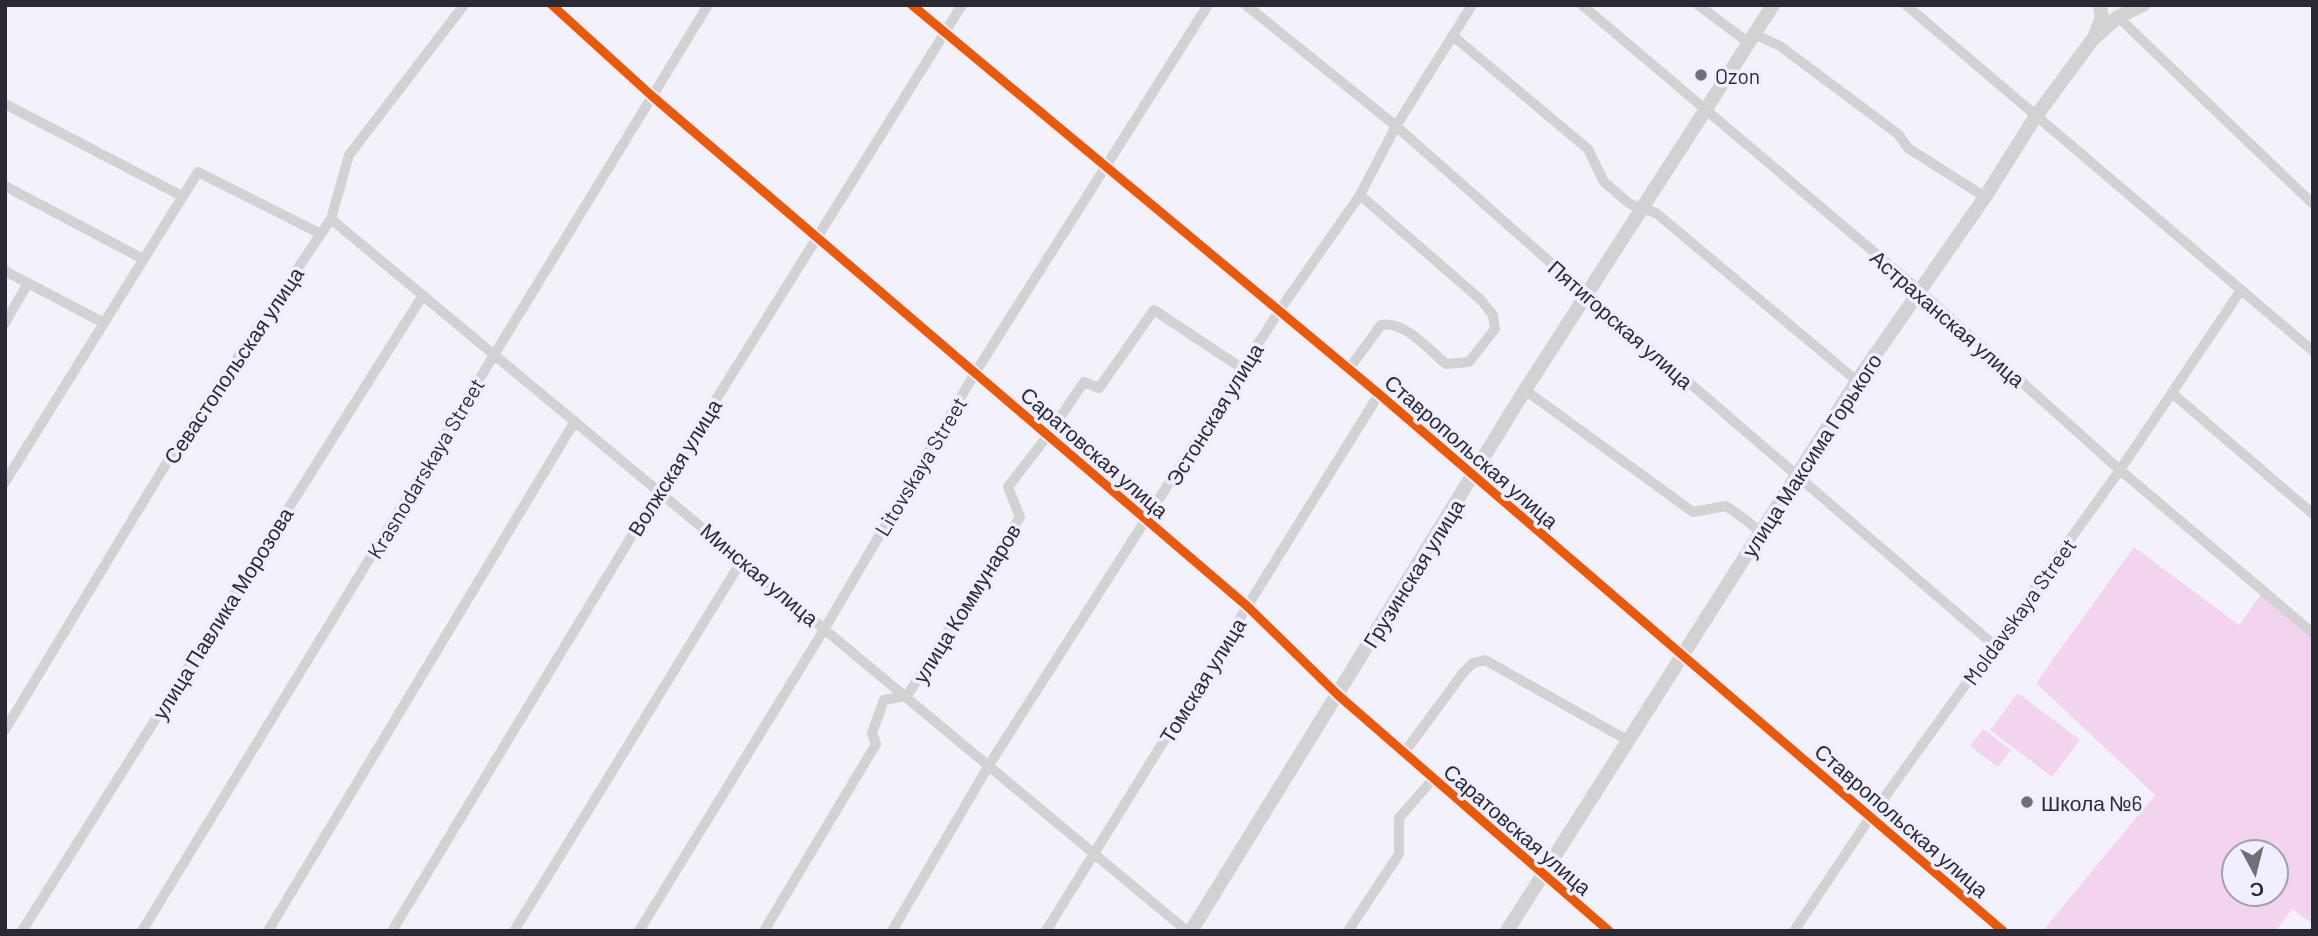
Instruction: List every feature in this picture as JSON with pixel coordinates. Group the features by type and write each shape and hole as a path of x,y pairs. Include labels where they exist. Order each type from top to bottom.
{"main road":[{"name":"Грузинская улица","path":"1189,931 1525,390 1773,5"},
{"path":"2093,39 2102,18 2100,5"},
{"name":"улица Максима Горького","path":"1507,931 1857,381 1985,197 2036,116 2093,39 2118,17 2143,5"}],"street":[{"name":"Севастопольская улица","path":"5,730 169,459 331,219 348,155 464,5"},
{"name":"Саратовская улица","path":"552,5 652,96 1247,606 1338,695 1609,931"},
{"name":"Krasnodarskaya Street","path":"142,931 708,5"},
{"name":"Ставропольская улица","path":"912,5 1379,394 2003,931"},
{"name":"Волжская улица","path":"392,931 659,491 961,5"},
{"name":"Litovskaya Street","path":"639,931 825,628 975,373 1208,5"},
{"name":"Пятигорская улица","path":"1246,5 1396,126 1586,294 1994,645"},
{"name":"Эстонская улица","path":"892,931 989,765 1279,311 1360,195 1396,126 1472,5"},
{"name":"Астраханская улица","path":"1582,5 1920,291 2120,470 2313,633"},
{"path":"1698,5 1752,38 1780,46 1898,134 1908,148 1985,197"},
{"path":"1906,5 2313,351"},
{"path":"2118,17 2313,204"},
{"path":"1453,36 1588,149 1604,182 1630,204 1656,213 1857,381"},
{"path":"5,104 182,196"},
{"path":"5,482 198,172 321,234"},
{"path":"5,186 143,259"},
{"path":"1349,369 1381,325 1389,323 1402,328 1446,364 1469,362 1495,329 1493,315 1481,300 1360,195"},
{"name":"Минская улица","path":"331,219 1189,931"},
{"path":"5,271 104,323"},
{"path":"5,323 28,283"},
{"name":"Moldavskaya Street","path":"1794,931 1871,816 2120,470 2241,290"},
{"name":"улица Павлика Морозова","path":"22,931 423,295"},
{"name":"улица Коммунаров","path":"764,931 876,744 872,733 884,700 906,696 1020,517 1008,487 1084,382 1099,388 1154,310 1243,369"},
{"path":"1525,390 1693,512 1726,506 1760,532"},
{"path":"2172,393 2313,514"},
{"name":"Томская улица","path":"1046,931 1379,394"},
{"path":"268,931 575,421"},
{"path":"513,931 742,559"},
{"path":"1404,753 1463,673 1473,663 1485,660 1627,740"},
{"path":"1348,931 1399,854 1399,818 1433,779"}],"shaded area":[{"path":"2134,547 2239,625 2262,593 2313,638 2313,924 2292,909 2276,931 2048,931 2045,928 2155,795 2036,683"},
{"path":"2018,693 2080,740 2052,777 1990,730"},
{"path":"1983,729 2011,750 1998,767 1970,746"}],"cycle path":[{"path":"552,5 652,96 1247,606 1338,695 1609,931"},
{"path":"912,5 1379,394 2003,931"}],"place":[{"name":"Ozon","path":"1701,75"},
{"name":"Школа №6","path":"2027,802"}]}
